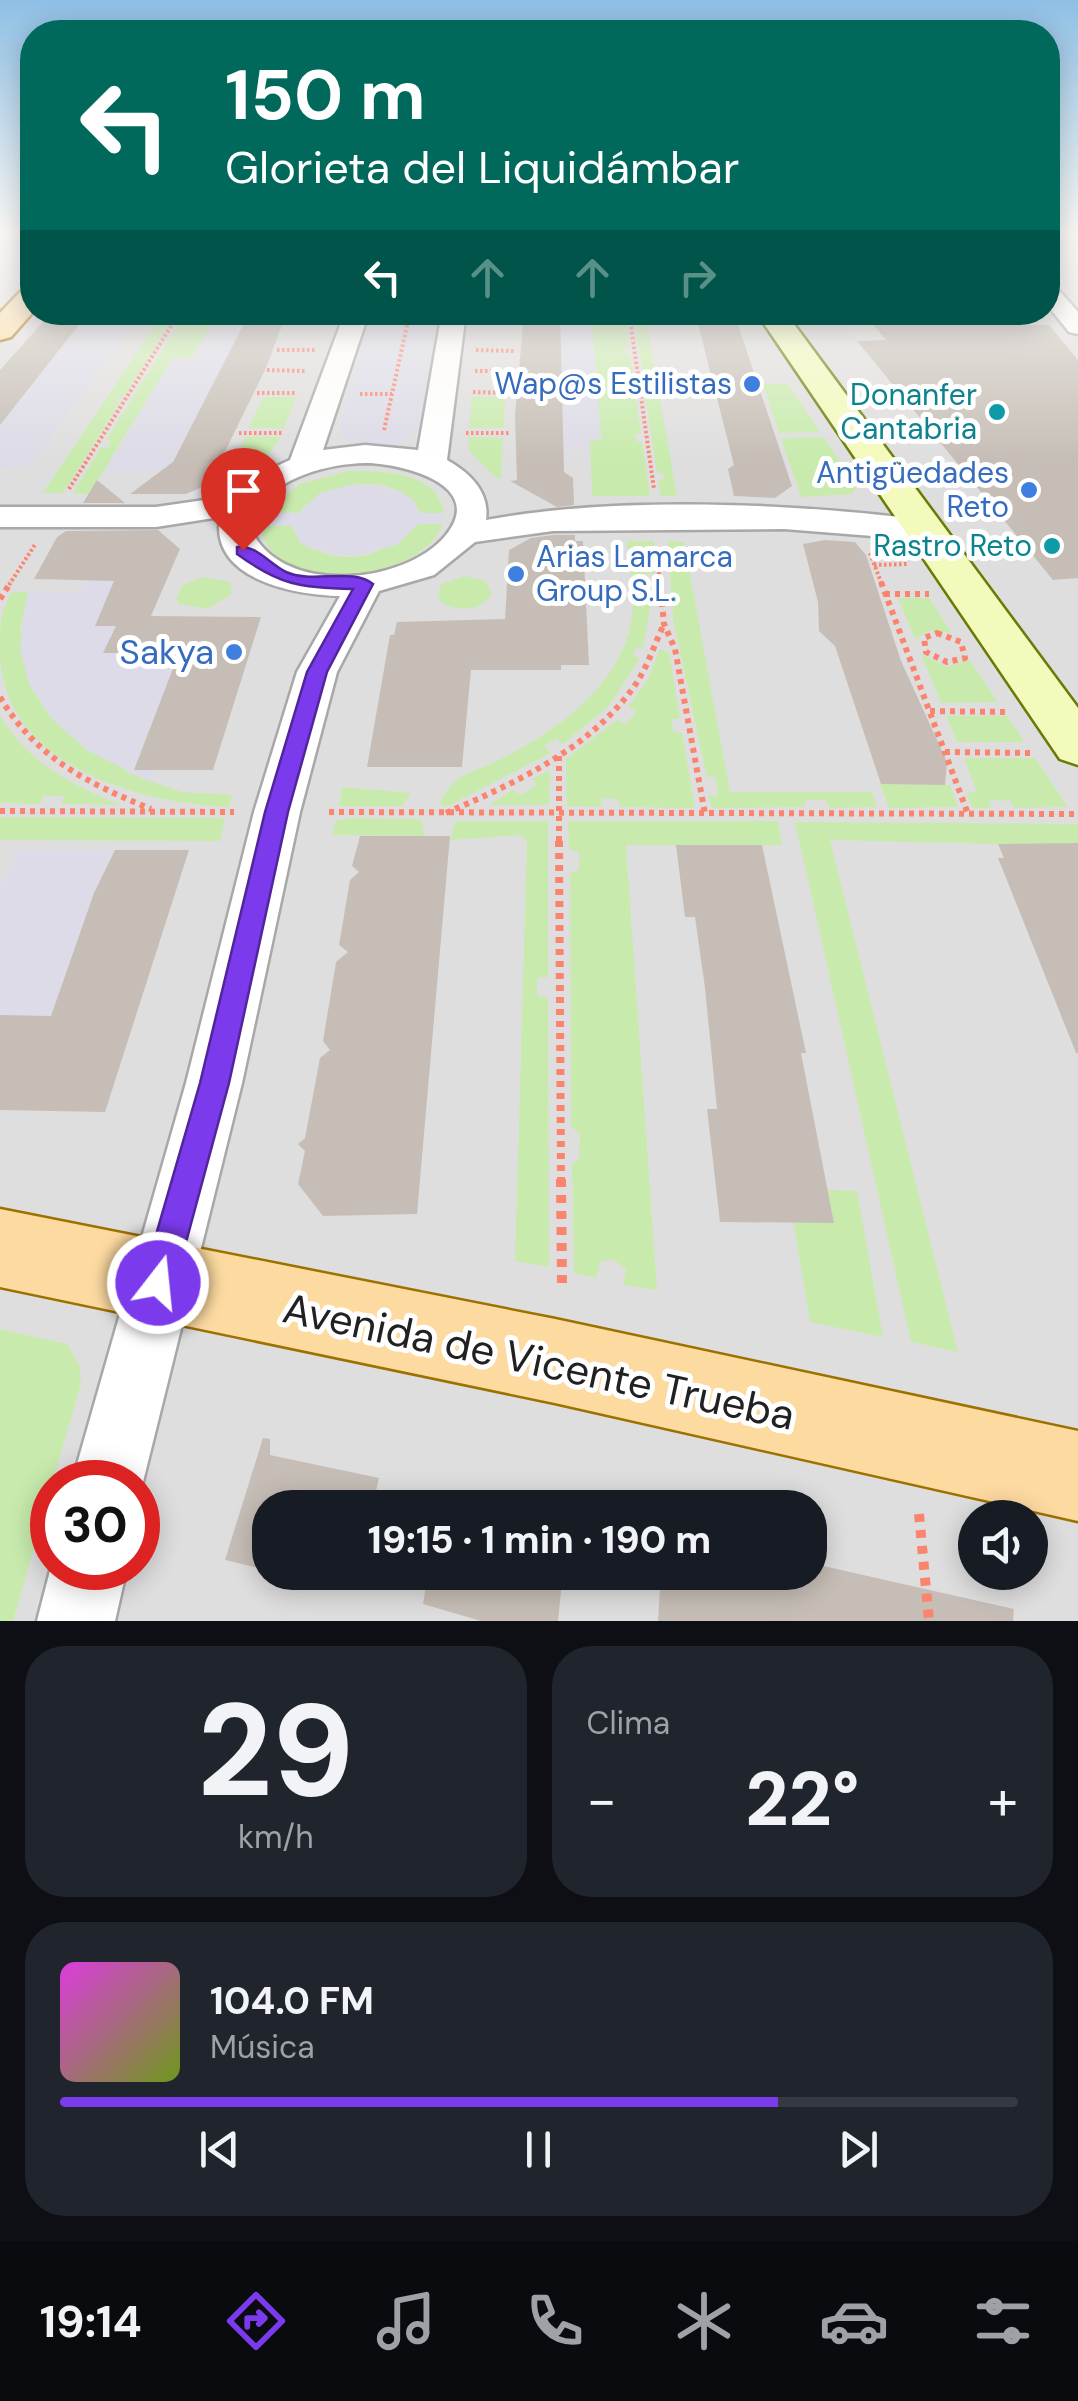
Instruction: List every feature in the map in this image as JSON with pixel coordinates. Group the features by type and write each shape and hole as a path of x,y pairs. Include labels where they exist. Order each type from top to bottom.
{"main road":[{"path":"0,331 11,309"},
{"path":"779,325 894,490 921,546 1061,749"},
{"path":"804,325 1078,689"},
{"name":"Avenida de Vicente Trueba","path":"0,1248 537,1358 1078,1476"}],"street":[{"path":"304,463 342,325"},
{"path":"431,464 463,325"},
{"path":"370,453 431,464 456,478 470,498 471,519 465,534 445,554 416,570 364,584 306,583 258,564 243,550 240,519 268,481 304,463 370,453"},
{"path":"465,534 572,518 836,518 885,505 894,490"},
{"path":"470,498 572,518"},
{"path":"0,516 240,519"},
{"path":"836,518 921,546"},
{"path":"306,583 317,618 317,672"},
{"path":"114,1460 158,1283 214,1083 276,812 317,672 364,584"},
{"path":"76,1621 84,1590"}],"path":[{"path":"63,500 172,325"},
{"path":"384,432 407,325"},
{"path":"631,325 655,496"},
{"path":"277,350 319,350"},
{"path":"474,350 515,351"},
{"path":"267,370 312,370"},
{"path":"472,370 514,371"},
{"path":"469,392 512,393"},
{"path":"257,393 304,394"},
{"path":"367,394 392,394"},
{"path":"464,432 509,433"},
{"path":"239,433 289,433"},
{"path":"0,598 42,533"},
{"path":"656,536 664,624 675,649 705,814"},
{"path":"874,565 921,546"},
{"path":"868,548 968,814"},
{"path":"885,594 940,594"},
{"path":"442,815 501,789 558,756 633,688 664,624"},
{"path":"906,648 922,648 933,658 951,663 967,653 962,642 946,634 930,634 922,648"},
{"path":"0,697 33,748 93,785 156,811"},
{"path":"930,712 1017,712"},
{"path":"945,752 1061,749"},
{"path":"558,756 562,1284"},
{"path":"0,811 234,812"},
{"path":"329,812 1078,814"},
{"path":"919,1514 929,1621"}],"shaded area":[{"path":"0,309 20,309 20,325 1060,325 1060,309 1078,309 1078,1621 0,1621"},
{"path":"79,325 130,325 31,465 0,468 0,425"},
{"path":"211,325 244,325 168,470 105,471 173,358 192,358"},
{"path":"369,325 437,325 417,429 394,444 368,446 347,440 339,427"},
{"path":"560,325 592,325 601,440 590,440 589,450 564,450"},
{"path":"844,325 1036,325 1041,331 857,341"},
{"path":"354,484 400,491 414,501 420,513 444,513 443,524 418,524 397,545 350,556 300,543 292,526 261,526 265,512 300,513 320,493"},
{"path":"118,572 95,625 116,626 104,653 184,648 178,702 160,702 134,770 156,768 150,782 87,750 52,719 29,684 20,648 28,592 79,592 87,578"},
{"path":"18,850 115,850 50,1016 0,1015 0,887"}],"green space":[{"path":"155,325 169,325 124,396 114,401 120,402 63,493 43,493"},
{"path":"178,325 211,325 192,358 173,358 89,494 73,493 101,448 112,441 106,440"},
{"path":"592,325 626,325 629,349 624,349 624,353 630,354 641,434 635,434 636,441 642,442 650,496 592,496 590,440 601,439"},
{"path":"635,325 647,325 677,496 661,496 658,480 664,479 663,473 657,473 645,396 650,395 650,389 645,389"},
{"path":"763,384 788,384 820,432 779,433"},
{"path":"263,397 296,397 284,428 249,428"},
{"path":"472,397 505,397 504,428 469,428"},
{"path":"245,437 281,437 270,452 227,481"},
{"path":"468,437 503,438 501,477 497,479 469,451"},
{"path":"824,437 856,487 852,494 801,497 781,438"},
{"path":"349,471 392,473 420,481 440,499 444,513 419,513 393,489 365,484 304,506 300,513 265,512 300,484"},
{"path":"418,524 443,524 429,544 407,560 378,570 347,574 316,573 289,564 270,549 261,526 293,526 317,550 354,557 377,551"},
{"path":"627,541 654,541 654,574 644,574 644,585 654,586 643,648 636,647 633,656 640,658 609,706 563,744 556,739 544,746 551,753 446,807 440,803 457,780 545,734 588,699 606,678 629,630 633,595"},
{"path":"668,541 684,542 730,792 872,792 877,807 829,808 826,800 805,800 805,807 712,808 708,796 718,795 715,777 707,777 673,619"},
{"path":"466,576 485,581 492,593 488,599 470,609 442,603 438,597 441,584"},
{"path":"203,577 230,582 232,594 207,609 179,604 176,598 183,585"},
{"path":"12,592 28,592 20,630 129,773 181,792 232,795 229,807 154,797 116,786 80,770 48,749 23,722 6,689 1,627"},
{"path":"898,598 929,598 952,633 931,630 915,639"},
{"path":"660,649 669,652 680,719 672,719 673,732 682,733 695,808 620,807 618,799 602,798 601,807 567,806 566,759 617,720 626,724 636,712 628,707 647,681"},
{"path":"921,654 947,667 969,659 998,702 941,703"},
{"path":"0,716 38,760 85,789 121,805 61,804 64,796 44,796 40,804 0,803"},
{"path":"946,716 1007,716 1025,742 957,742"},
{"path":"964,758 1035,758 1068,807 1014,808 1011,801 989,800 991,808 972,808 966,793 977,792"},
{"path":"550,770 549,805 489,805 512,790 522,795 537,785 532,779"},
{"path":"880,784 950,785 958,807 889,808"},
{"path":"342,787 411,793 402,806 339,806"},
{"path":"0,817 225,818 220,841 0,840"},
{"path":"421,819 425,836 332,835 336,821"},
{"path":"456,821 548,821 548,977 537,978 537,996 548,997 549,1267 515,1261 527,841 521,835 450,840"},
{"path":"568,821 778,821 782,845 626,845 657,1290 623,1285 626,1270 613,1259 600,1262 596,1278 574,1273 572,1164 579,1159 580,1134 571,1126 570,873 579,870 579,852 569,849"},
{"path":"795,822 1078,824 1078,846 830,840 958,1352 911,1342"},
{"path":"828,1190 857,1191 883,1337 810,1322 793,1220 834,1223"},
{"path":"0,1329 67,1344 80,1367 81,1383 59,1460 30,1460 30,1562 13,1621 0,1621"}],"building":[{"path":"40,325 79,325 0,425 0,370"},
{"path":"243,325 282,325 266,368 209,484 186,494 130,494 173,462"},
{"path":"523,325 560,325 564,472 573,478 574,505 557,507 510,481 517,480 515,416"},
{"path":"698,325 737,325 792,486 775,498 734,496 728,469 734,465"},
{"path":"874,325 1049,325 1078,360 1078,578 1053,580 857,341 886,340"},
{"path":"97,480 125,503 83,503"},
{"path":"158,530 180,549 151,616 261,617 213,770 134,770 179,653 103,653 116,626 95,626 114,581 34,579 57,537 66,531"},
{"path":"575,535 575,541 583,541 589,665 561,665 561,670 471,670 462,767 367,767 390,635 394,635 397,622 505,619 509,550 531,538"},
{"path":"825,540 855,542 866,555 901,661 947,762 945,785 881,784 835,646 819,631 818,602 803,544"},
{"path":"360,836 450,836 417,1214 323,1216 298,1184 305,1151 298,1144 305,1138 320,1058 330,1050 323,1041 336,962 348,952 339,945 350,880 359,872 352,866"},
{"path":"1078,843 1076,1053 998,858 1004,858 998,844"},
{"path":"676,845 762,845 806,1053 801,1053 834,1223 720,1222 707,1109 717,1109 705,988 695,917 685,917"},
{"path":"115,850 189,850 105,1112 0,1110 0,1015 51,1016 94,893"},
{"path":"263,1438 270,1439 270,1455 379,1478 376,1490 252,1490 252,1567 225,1560"},
{"path":"827,1567 1014,1609 1013,1621 658,1621 660,1590 827,1590"},
{"path":"425,1590 561,1590 558,1621 481,1621 423,1604"}],"place":[{"name":"Wap@s Estilistas","path":"752,384"},
{"name":"Donanfer Cantabria","path":"997,412"},
{"name":"Antigüedades Reto","path":"1029,490"},
{"name":"Rastro Reto","path":"1052,546"},
{"name":"Arias Lamarca Group S.L.","path":"516,574"},
{"name":"Sakya","path":"234,652"}],"route":[{"path":"158,1283 214,1083 276,812 317,672 364,584 306,583 279,576 243,550"}]}
